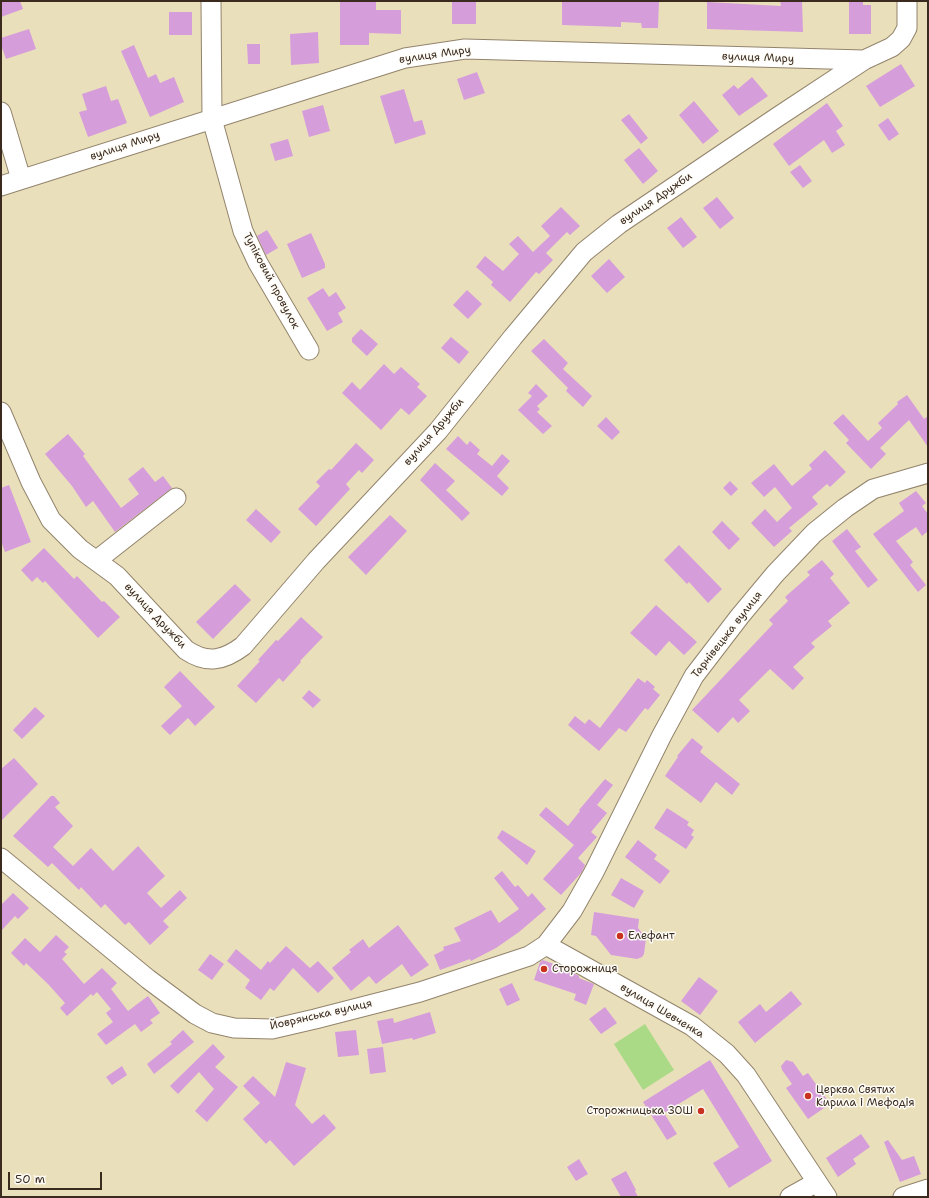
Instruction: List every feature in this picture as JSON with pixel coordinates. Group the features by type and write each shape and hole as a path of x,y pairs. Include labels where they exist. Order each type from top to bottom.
{"street":[{"name":"Тупіковий провулок","path":"211,1 212,119 243,231 262,270 309,350"},
{"name":"вулиця Дружби","path":"1,412 31,482 51,520 80,549 117,576 186,650 198,658 214,659 230,656 243,646 316,561 438,431 512,337 584,252 619,224 864,60 892,47 901,39 907,28 907,1"},
{"name":"вулиця Миру","path":"1,186 405,58 465,50 864,60"},
{"path":"1,112 22,179"},
{"name":"Тарнівецька вулиця","path":"546,946 572,911 594,872 662,735 694,676 740,616 775,574 814,533 845,508 873,489 928,473"},
{"path":"97,560 176,498"},
{"name":"Йоврянська вулиця","path":"1,858 148,979 195,1014 212,1023 234,1028 272,1029 420,992 529,956 546,946"},
{"name":"вулиця Шевченка","path":"546,946 692,1026 727,1054 746,1075 822,1190"},
{"path":"903,1197 928,1189"},
{"path":"790,1197 822,1190"}],"green space":[{"path":"645,1024 674,1070 643,1090 614,1044"}],"building":[{"path":"1,1 20,1 23,9 1,17"},
{"path":"340,1 376,1 376,10 401,10 401,34 369,33 369,45 340,45"},
{"path":"452,1 476,1 476,24 452,24"},
{"path":"562,1 659,1 658,28 642,28 641,23 621,22 621,27 562,25"},
{"path":"780,1 802,1 803,32 707,29 707,2 781,6"},
{"path":"849,1 863,1 863,5 871,5 871,34 849,34"},
{"path":"169,12 192,12 192,35 169,35"},
{"path":"29,29 36,49 6,59 1,45 1,38"},
{"path":"318,32 319,63 291,65 290,34"},
{"path":"247,44 260,44 260,64 248,64"},
{"path":"134,45 148,78 156,74 160,83 174,77 184,102 150,117 121,51"},
{"path":"901,64 915,86 880,107 866,86"},
{"path":"477,72 485,93 464,100 457,79"},
{"path":"752,77 768,96 739,116 722,95 734,85 738,89"},
{"path":"106,86 111,101 118,99 127,123 88,137 79,112 87,110 82,94"},
{"path":"404,89 414,122 422,120 426,134 395,144 380,96"},
{"path":"694,101 719,131 703,144 679,115"},
{"path":"827,103 843,126 836,131 845,145 832,153 824,140 789,166 773,144"},
{"path":"323,105 330,131 309,137 302,111"},
{"path":"629,114 648,138 641,144 621,120"},
{"path":"888,118 899,134 889,141 878,125"},
{"path":"288,139 293,156 275,161 270,144"},
{"path":"639,148 658,171 643,184 624,160"},
{"path":"800,165 812,181 803,188 790,172"},
{"path":"717,197 734,218 720,229 703,208"},
{"path":"561,207 580,226 570,235 567,232 546,253 553,260 539,274 536,272 510,302 491,285 493,282 476,267 485,256 503,271 519,254 509,244 518,236 533,252 550,236 541,226"},
{"path":"681,217 697,237 683,248 667,228"},
{"path":"267,230 278,248 266,255 257,236"},
{"path":"311,233 325,264 325,268 302,278 287,244"},
{"path":"609,259 625,277 607,293 591,276"},
{"path":"323,288 329,297 336,292 346,308 338,313 343,322 327,331 307,298"},
{"path":"467,290 482,304 468,319 453,305"},
{"path":"361,329 378,344 367,356 352,342 352,338"},
{"path":"451,337 469,352 459,364 441,348"},
{"path":"544,339 568,363 563,369 592,396 583,407 566,391 568,388 531,351"},
{"path":"384,364 394,374 401,367 420,384 417,387 427,396 409,415 401,408 381,430 342,393 352,382 360,390"},
{"path":"536,384 548,396 537,406 540,409 537,412 552,426 543,434 518,410 532,396 528,393"},
{"path":"907,395 924,419 928,416 928,447 909,420 880,448 886,454 871,469 846,443 849,440 833,423 843,414 868,441 882,428 878,423 898,404 897,402"},
{"path":"606,417 620,432 612,440 597,426"},
{"path":"68,434 85,454 83,456 121,508 139,494 128,479 143,467 155,482 163,476 172,488 115,532 93,501 86,507 72,486 45,454"},
{"path":"458,436 467,445 470,441 480,450 477,454 492,466 502,454 510,461 497,476 509,488 502,496 446,449"},
{"path":"356,443 374,460 362,473 359,470 346,484 350,489 316,526 298,509 320,486 316,482 329,469 331,470"},
{"path":"825,450 846,472 830,487 827,484 812,497 818,504 789,528 792,531 774,547 751,523 765,509 777,522 792,508 775,487 764,497 751,483 774,464 792,486 812,469 809,465"},
{"path":"435,463 455,481 446,490 470,513 462,521 420,480"},
{"path":"730,481 738,489 731,496 723,488"},
{"path":"9,485 31,542 5,552 1,541 1,488"},
{"path":"916,491 926,503 922,506 928,514 928,531 922,536 916,527 896,541 913,562 910,565 926,585 918,592 873,534 904,511 899,503"},
{"path":"256,509 281,532 271,543 246,520"},
{"path":"390,515 407,531 366,575 348,557"},
{"path":"722,521 740,539 729,550 712,532"},
{"path":"847,529 861,547 855,551 878,580 868,588 832,541"},
{"path":"679,545 722,589 708,603 689,582 687,584 664,560"},
{"path":"44,548 74,579 77,576 102,602 104,601 120,617 98,638 45,581 43,583 37,577 32,582 21,570"},
{"path":"822,560 834,574 830,578 850,603 828,621 832,626 811,643 815,647 793,667 804,678 793,690 770,669 739,700 750,711 738,723 733,717 718,733 692,710 773,624 769,620 788,601 785,597 810,575 807,572"},
{"path":"235,584 251,600 213,639 196,622"},
{"path":"656,605 697,642 684,655 669,641 656,656 630,633"},
{"path":"301,617 323,637 300,661 301,662 283,682 279,678 256,703 237,686 260,661 258,660 276,640 278,641"},
{"path":"180,671 215,707 195,726 188,718 170,735 161,726 182,706 164,687"},
{"path":"638,678 645,683 647,680 655,687 653,689 660,695 648,710 645,708 626,732 619,728 599,751 568,725 575,716 585,724 589,719 600,728"},
{"path":"309,690 321,700 313,708 302,698"},
{"path":"35,707 45,716 22,739 13,730"},
{"path":"692,738 703,747 700,752 740,784 732,795 716,782 701,803 665,776 678,757 677,756"},
{"path":"14,758 38,784 1,821 1,769"},
{"path":"605,779 613,785 597,805 607,813 591,832 597,837 578,858 585,865 582,872 561,895 543,879 574,845 539,815 546,807 568,826 580,811 579,810"},
{"path":"51,796 54,796 60,803 55,807 73,826 53,847 73,866 91,848 113,871 138,846 165,876 147,893 161,908 180,890 187,898 163,921 169,927 150,945 129,922 125,925 105,904 101,908 81,887 79,890 52,863 48,867 13,836"},
{"path":"667,808 689,822 687,825 694,830 691,835 694,837 686,849 654,828"},
{"path":"502,830 536,851 527,865 497,838"},
{"path":"638,840 657,855 654,859 670,871 660,884 625,857"},
{"path":"502,871 515,887 518,885 528,897 532,893 546,909 519,932 496,948 471,961 470,959 440,970 434,955 444,950 443,947 461,941 454,928 491,910 499,923 519,909 494,878"},
{"path":"621,878 644,891 634,908 611,895"},
{"path":"13,893 29,908 18,919 15,916 1,931 1,905"},
{"name":"Елефант","path":"594,912 639,919 638,928 646,938 644,954 642,957 637,959 611,955 596,936 591,935"},
{"path":"398,925 429,965 411,977 402,964 376,984 369,976 351,991 332,968 351,952 349,950 363,939 369,948"},
{"path":"56,935 69,947 64,952 67,954 62,959 84,984 102,968 117,983 111,989 128,1011 148,996 160,1013 150,1020 153,1023 141,1032 135,1024 106,1045 97,1034 113,1022 106,1013 111,1009 97,992 93,996 91,994 67,1016 60,1008 65,1003 26,963 24,966 11,953 25,938 40,952"},
{"path":"286,946 310,968 318,961 334,978 318,993 293,968 274,991 270,988 261,1000 245,988 250,980 227,961 236,949 261,970 268,961 270,963"},
{"path":"210,954 224,964 212,980 198,970"},
{"path":"543,960 564,968 579,976 579,978 594,984 586,1005 574,1000 576,994 534,980 540,962"},
{"path":"699,977 718,991 700,1015 681,1001"},
{"path":"512,983 520,1000 507,1006 499,989"},
{"path":"791,991 802,1004 755,1043 738,1022 760,1004 766,1012"},
{"path":"605,1007 617,1023 601,1034 589,1019"},
{"path":"430,1012 436,1033 413,1040 412,1038 382,1044 377,1021 393,1018 394,1023"},
{"path":"183,1030 194,1042 154,1074 147,1064 172,1044 170,1042"},
{"path":"356,1030 359,1055 338,1057 335,1032"},
{"path":"213,1044 225,1057 215,1067 238,1087 207,1122 195,1111 214,1089 199,1072 178,1094 170,1086"},
{"path":"383,1047 386,1072 370,1074 367,1049"},
{"path":"710,1060 772,1161 729,1188 713,1163 739,1147 703,1089 664,1113 677,1134 667,1140 643,1102"},
{"name":"Церква Святих Кирила і Мефодія","path":"786,1060 793,1062 803,1076 808,1073 830,1104 808,1119 786,1088 792,1084 782,1070 781,1066"},
{"path":"286,1062 306,1068 295,1105 312,1124 324,1114 336,1128 294,1166 270,1140 266,1144 243,1119 260,1103 243,1086 253,1076 275,1097"},
{"path":"122,1066 127,1075 112,1085 106,1077"},
{"path":"861,1134 870,1147 853,1159 856,1164 838,1177 826,1158"},
{"path":"888,1140 902,1160 914,1156 921,1174 900,1182 884,1142"},
{"path":"579,1159 588,1174 576,1181 567,1167"},
{"path":"626,1171 638,1197 621,1197 611,1179"}],"place":[{"name":"Елефант","path":"620,936"},
{"name":"Сторожниця","path":"544,969"},
{"name":"Церква Святих Кирила і Мефодія","path":"808,1096"},
{"name":"Сторожницька ЗОШ","path":"701,1111"}]}
